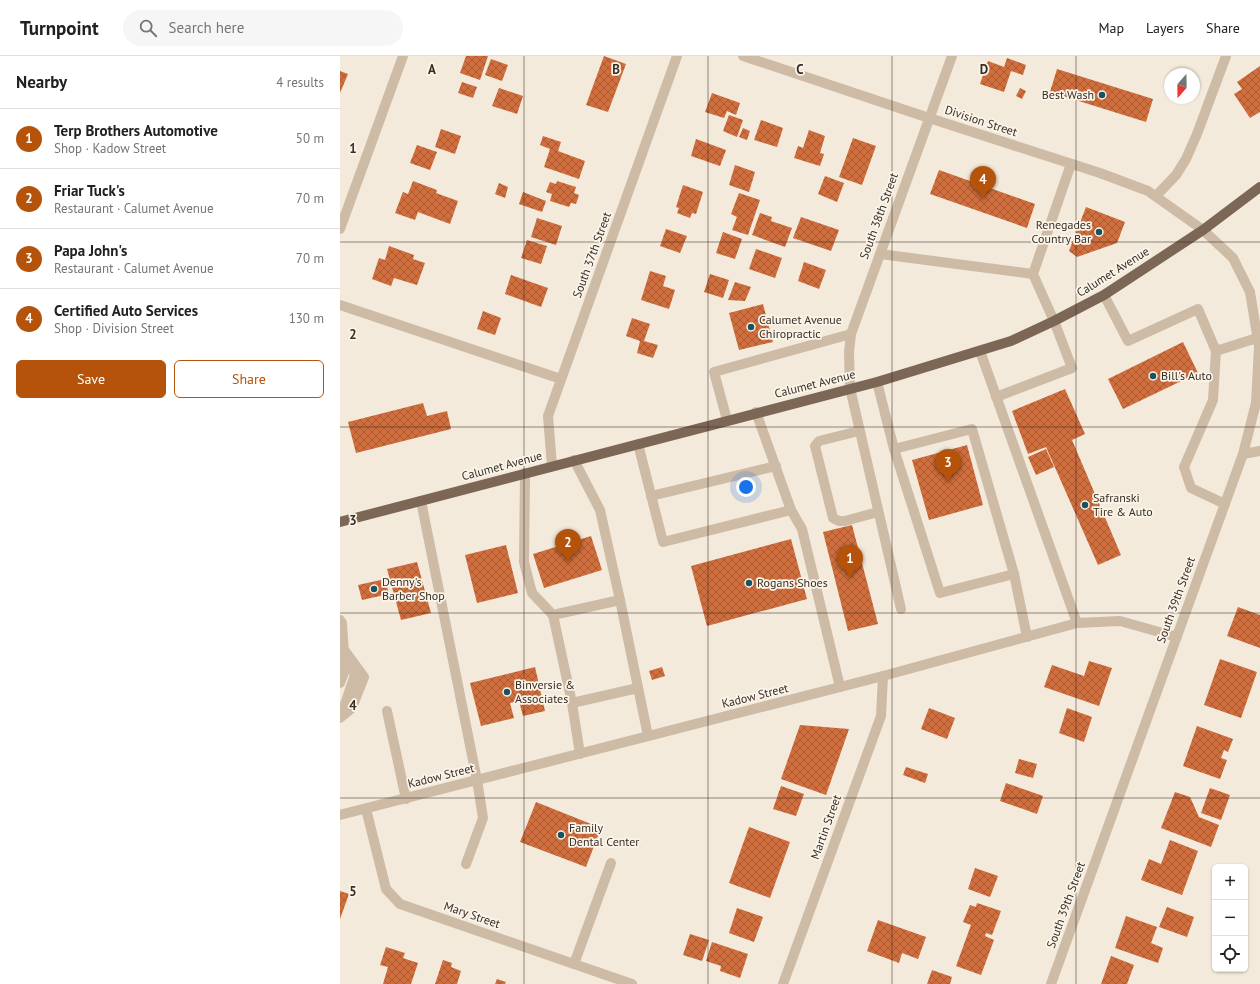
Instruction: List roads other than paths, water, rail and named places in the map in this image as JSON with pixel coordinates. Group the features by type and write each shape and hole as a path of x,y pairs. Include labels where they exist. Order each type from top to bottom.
{"main road":[{"name":"Calumet Avenue","path":"340,522 756,412 877,382 1011,341 1104,295 1203,230 1260,186"}],"street":[{"path":"340,230 403,56"},
{"name":"South 37th Street","path":"552,466 548,416 677,56"},
{"name":"Division Street","path":"743,56 1071,164 1148,191 1203,230"},
{"name":"South 38th Street","path":"900,609 850,388 849,352 851,334 952,56"},
{"path":"1156,196 1176,175 1186,159 1226,56"},
{"path":"996,397 1072,368 1054,321 1033,274 1071,164"},
{"name":"South 39th Street","path":"1051,984 1243,454 1256,403 1259,337 1250,292 1233,258 1203,230"},
{"path":"880,254 1033,274"},
{"path":"1104,295 1128,342 1198,309 1216,351 1213,400 1184,467 1191,488 1225,504"},
{"path":"340,305 561,379"},
{"path":"727,420 714,372 851,334"},
{"path":"1216,351 1259,337"},
{"path":"980,351 1077,623"},
{"path":"877,382 894,449 940,593 1014,574"},
{"path":"756,412 791,510 802,529 840,687"},
{"path":"894,449 972,429 1014,574 1027,637"},
{"path":"859,431 819,441 815,446 833,518 839,521 845,521 878,512"},
{"path":"638,444 663,542 791,510"},
{"path":"1243,454 1260,451"},
{"path":"574,460 600,510 648,736"},
{"path":"651,496 776,466"},
{"path":"525,473 524,562 532,592 553,615 572,703 580,754"},
{"path":"420,501 477,780 483,818 466,864"},
{"path":"553,615 620,600"},
{"path":"340,620 342,623 341,650 345,670 340,683"},
{"name":"Kadow Street","path":"340,815 883,676 1077,623 1120,621 1177,637"},
{"path":"340,712 344,707 355,675 341,650"},
{"path":"340,718 352,708 364,677 341,650"},
{"name":"Martin Street","path":"782,984 881,716 883,676"},
{"path":"572,703 638,688"},
{"path":"387,711 406,799"},
{"name":"Mary Street","path":"366,809 386,889 400,904 632,984"},
{"path":"574,964 611,863"}],"place":[{"name":"Best Wash","path":"1102,95"},
{"name":"Certified Auto Services","path":"983,199"},
{"name":"Renegades Country Bar","path":"1099,232"},
{"name":"Calumet Avenue Chiropractic","path":"751,327"},
{"name":"Bill's Auto","path":"1153,376"},
{"name":"Papa John's","path":"948,482"},
{"name":"Safranski Tire & Auto","path":"1085,505"},
{"name":"Friar Tuck's","path":"568,562"},
{"name":"Terp Brothers Automotive","path":"850,578"},
{"name":"Rogans Shoes","path":"749,583"},
{"name":"Denny's Barber Shop","path":"374,589"},
{"name":"Binversie & Associates","path":"507,692"},
{"name":"Family Dental Center","path":"561,835"}]}
